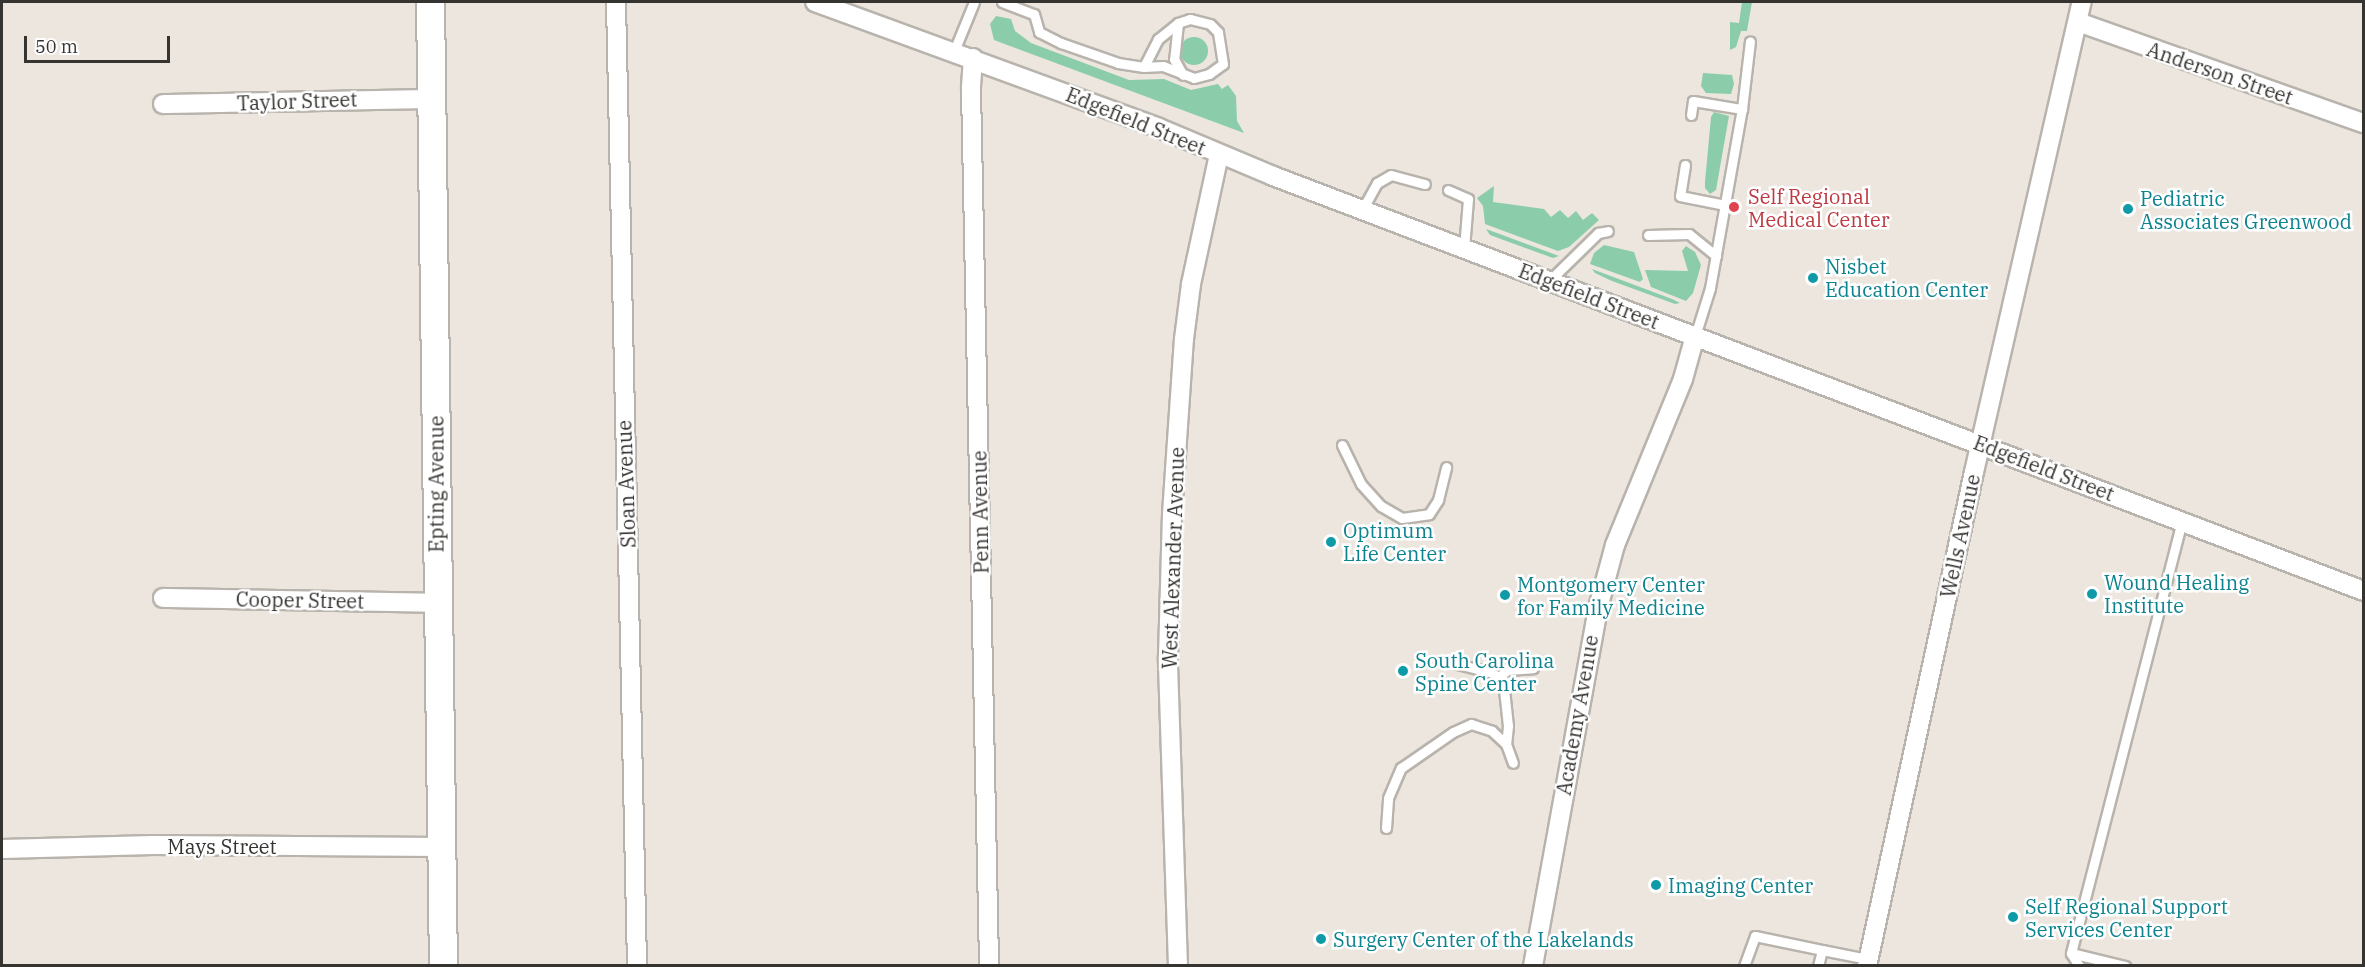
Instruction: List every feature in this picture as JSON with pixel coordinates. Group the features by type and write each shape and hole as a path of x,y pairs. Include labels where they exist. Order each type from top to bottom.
{"street":[{"name":"Epting Avenue","path":"430,2 442,966"},
{"name":"Sloan Avenue","path":"616,2 637,966"},
{"name":"Edgefield Street","path":"814,2 954,51 1159,128 1219,155 1362,210 2364,591"},
{"name":"Wells Avenue","path":"1868,962 1981,445 2082,2"},
{"name":"Anderson Street","path":"2078,22 2364,123"},
{"name":"Penn Avenue","path":"973,58 989,966"},
{"name":"Taylor Street","path":"163,104 432,99"},
{"name":"West Alexander Avenue","path":"1178,966 1168,657 1172,514 1184,339 1191,284 1219,155"},
{"name":"Academy Avenue","path":"1533,966 1598,608 1615,545 1683,379 1695,336"},
{"name":"Cooper Street","path":"163,597 437,603"},
{"name":"Mays Street","path":"2,849 153,845 442,847"}],"lane":[{"path":"954,51 974,2"},
{"path":"1002,2 1034,14 1039,32 1061,43 1118,63 1144,67 1163,66 1183,76 1194,78 1209,74 1223,64 1224,56 1218,32 1210,24 1190,19 1178,23 1158,39 1144,67"},
{"path":"1178,23 1174,59 1183,76"},
{"path":"1695,336 1710,288 1716,256 1742,109 1750,41"},
{"path":"1691,115 1693,101 1742,109"},
{"path":"1685,165 1680,196 1725,205"},
{"path":"1362,210 1377,183 1391,176 1425,184"},
{"path":"1448,190 1468,199 1464,249"},
{"path":"1549,281 1598,233 1608,231"},
{"path":"1648,235 1689,234 1716,256"},
{"path":"1342,445 1361,484 1381,506 1402,518 1429,514 1438,500 1446,467"},
{"path":"2079,966 2071,953 2182,521"},
{"path":"1457,664 1492,673 1503,680 1508,726 1506,744"},
{"path":"1499,677 1507,670 1533,668"},
{"path":"1386,828 1388,798 1401,768 1420,753 1471,724 1492,730 1506,744 1513,763"},
{"path":"1744,966 1755,936 1868,962"},
{"path":"1818,966 1822,950"},
{"path":"2071,953 2125,966"}],"green space":[{"path":"1742,2 1752,2 1747,31 1741,31 1736,47 1730,50 1730,22 1739,23"},
{"path":"996,16 1011,19 1015,31 1031,43 1129,80 1164,79 1191,90 1218,84 1222,89 1228,85 1236,96 1237,121 1244,133 994,40 990,24"},
{"path":"1194,37 1204,41 1208,51 1204,61 1194,65 1184,61 1180,51 1184,41"},
{"path":"1703,73 1732,75 1734,84 1731,94 1706,93 1701,86"},
{"path":"1714,112 1729,116 1716,190 1710,194 1705,188 1705,182 1711,117"},
{"path":"1494,186 1493,202 1544,209 1551,217 1560,210 1568,218 1576,211 1583,220 1592,213 1599,220 1569,247 1558,251 1485,224 1483,206 1477,198"},
{"path":"1486,229 1559,256 1553,258 1490,235"},
{"path":"1604,245 1634,252 1643,279 1640,282 1590,264 1594,253"},
{"path":"1686,246 1695,252 1701,265 1693,293 1686,301 1651,287 1645,270 1688,271 1682,251"},
{"path":"1592,269 1680,303 1675,304 1612,281 1595,273"}],"place":[{"name":"Self Regional Medical Center","path":"1734,207"},
{"name":"Pediatric Associates Greenwood","path":"2128,209"},
{"name":"Nisbet Education Center","path":"1813,278"},
{"name":"Optimum Life Center","path":"1331,542"},
{"name":"Wound Healing Institute","path":"2092,594"},
{"name":"Montgomery Center for Family Medicine","path":"1505,595"},
{"name":"South Carolina Spine Center","path":"1403,671"},
{"name":"Imaging Center","path":"1656,885"},
{"name":"Self Regional Support Services Center","path":"2013,917"},
{"name":"Surgery Center of the Lakelands","path":"1321,939"}]}
